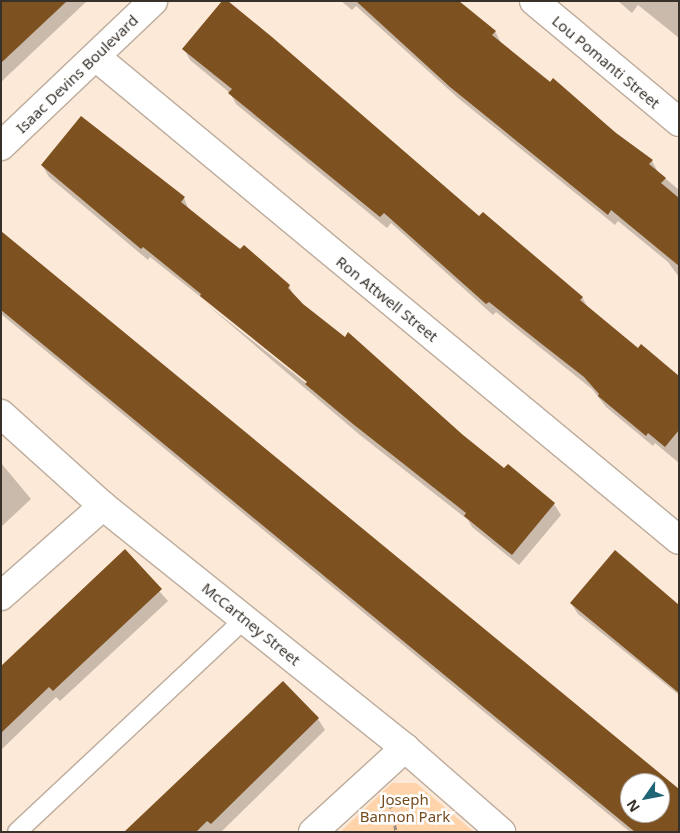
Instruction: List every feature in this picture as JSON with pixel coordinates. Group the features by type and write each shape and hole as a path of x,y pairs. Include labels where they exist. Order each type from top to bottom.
{"street":[{"name":"Isaac Devins Boulevard","path":"1,146 153,1"},
{"name":"Lou Pomanti Street","path":"534,1 679,122"},
{"name":"Ron Attwell Street","path":"96,57 679,540"},
{"name":"McCartney Street","path":"1,414 103,506 405,748 501,832"},
{"path":"1,596 103,506"},
{"path":"313,832 405,748"}],"lane":[{"path":"17,832 244,619"}],"green space":[{"name":"Joseph Bannon Park","path":"392,783 416,783 474,832 340,832"}],"building":[{"path":"1,1 67,1 1,63"},
{"path":"222,1 228,1 272,37 479,216 483,212 583,297 580,300 638,348 641,344 679,376 679,430 665,447 648,433 646,436 598,396 599,394 584,377 489,302 486,304 384,213 380,217 228,93 232,89 182,49"},
{"path":"356,1 459,1 496,31 492,35 550,82 553,78 616,133 653,160 649,164 666,178 661,183 679,198 679,266 611,210 608,215 450,87"},
{"path":"81,116 185,197 181,202 222,235 240,249 244,245 290,285 288,288 303,304 345,337 348,332 463,435 504,468 508,464 555,503 512,555 464,516 466,513 353,424 305,384 307,382 200,296 201,294 143,247 141,249 41,165"},
{"path":"1,231 660,773 620,773 620,820 1,310"},
{"path":"125,549 162,589 53,691 49,687 1,733 1,666"},
{"path":"615,550 679,605 679,693 570,603"},
{"path":"283,681 319,718 211,824 207,821 196,832 124,832"},
{"path":"670,782 679,789 679,832 635,832 624,823 670,823"}]}
